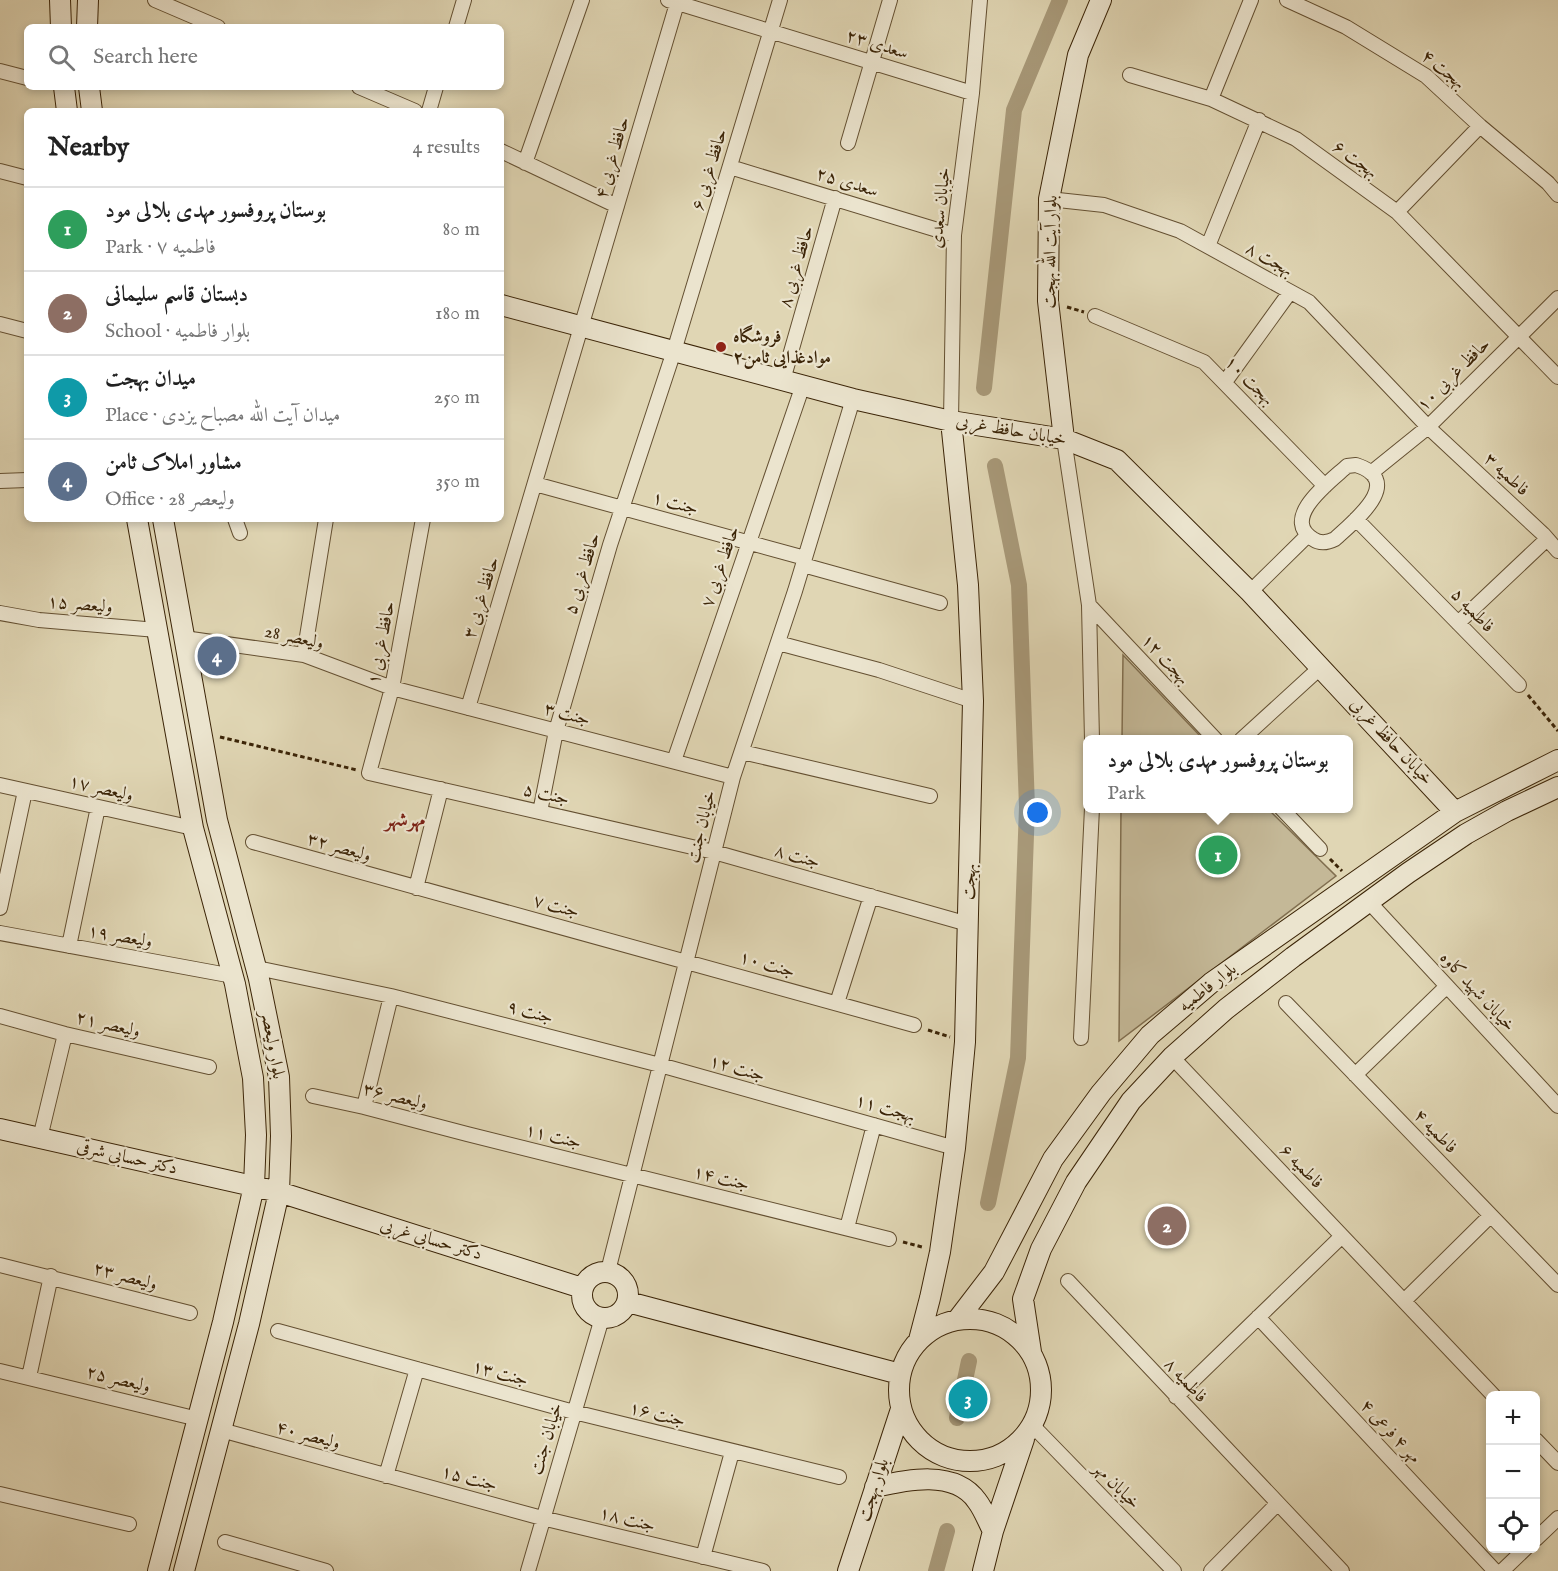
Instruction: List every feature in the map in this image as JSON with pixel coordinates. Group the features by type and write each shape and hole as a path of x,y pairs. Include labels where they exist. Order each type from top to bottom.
{"main road":[{"path":"87,24 88,0"},
{"name":"بلوار آیت الله بهجت","path":"1064,439 1048,301 1049,199 1078,54 1101,0"},
{"path":"56,1 60,24"},
{"path":"64,90 67,108"},
{"path":"89,90 92,108"},
{"name":"خیابان حافظ غربی","path":"504,305 853,399 951,421 1064,439 1117,460 1322,666 1455,812"},
{"name":"بهجت","path":"919,1340 940,1252 955,1148 965,1042 973,701 968,585 951,421"},
{"name":"بلوار ولیعصر","path":"138,522 193,828 233,976 253,1078 256,1135 254,1186 198,1419 158,1571"},
{"name":"بلوار ولیعصر","path":"164,522 218,827 256,968 279,1077 282,1136 279,1192 260,1276 184,1571"},
{"name":"بلوار فاطمیه","path":"958,1319 994,1272 1053,1159 1101,1093 1150,1035 1211,983 1455,812 1558,760"},
{"name":"بلوار فاطمیه","path":"1031,1352 1023,1299 1041,1249 1076,1182 1131,1101 1172,1057 1226,1009 1408,873 1466,834 1558,787"},
{"name":"دکتر حسابی شرقی","path":"0,1129 279,1192"},
{"path":"256,1135 261,1140 270,1143 282,1136"},
{"name":"دکتر حسابی غربی","path":"279,1192 582,1288"},
{"path":"235,1270 242,1263 252,1263 260,1276"},
{"path":"608,1271 616,1274 627,1285 628,1302 615,1316 602,1318 588,1311 581,1296 582,1288 595,1273 608,1271"},
{"path":"628,1302 900,1374"},
{"path":"983,1571 993,1531 1029,1432 1042,1396 1040,1373 1031,1352 1021,1339 999,1325 975,1318 958,1319 936,1327 919,1340 907,1356 900,1374 901,1409 915,1436 940,1455 969,1462 1000,1456 1029,1432"},
{"name":"بلوار بهجت","path":"848,1571 901,1409"},
{"path":"874,1487 913,1479 936,1480 958,1485 977,1500 993,1531"}],"street":[{"path":"155,0 211,24"},
{"path":"457,24 464,0"},
{"path":"525,163 582,0"},
{"name":"حافظ غربی ۶","path":"674,351 780,0"},
{"path":"848,143 890,0"},
{"name":"خیابان سعدی","path":"951,421 954,235 972,93 980,0"},
{"path":"1210,99 1251,0"},
{"name":"بهجت ۴","path":"1287,0 1346,27 1426,76 1480,126 1548,183 1558,195"},
{"name":"سعدی ۲۳","path":"674,1 972,93"},
{"name":"حافظ غربی ۴","path":"582,326 674,1"},
{"path":"0,71 24,77"},
{"name":"بهجت ۶","path":"1130,75 1210,99 1296,139 1397,212 1558,377"},
{"path":"366,90 408,108"},
{"path":"430,108 435,90"},
{"path":"1208,246 1258,120"},
{"path":"1397,212 1480,126"},
{"path":"504,152 617,206"},
{"name":"سعدی ۲۵","path":"730,167 954,235"},
{"path":"0,171 24,177"},
{"name":"حافظ غربی ۸","path":"793,383 834,198"},
{"name":"بهجت ۸","path":"1049,199 1104,205 1180,231 1309,302 1428,427"},
{"path":"1225,382 1290,292"},
{"name":"حافظ غربی ۱۰","path":"1371,473 1428,427 1558,298"},
{"name":"بهجت ۱۰","path":"1095,316 1204,362 1325,486"},
{"path":"0,324 24,330"},
{"name":"حافظ غربی ۳","path":"468,708 582,326"},
{"name":"حافظ غربی ۵","path":"540,812 556,730 622,508 674,351"},
{"name":"حافظ غربی ۷","path":"674,761 749,543 793,383"},
{"name":"خیابان جنت","path":"608,1271 733,777 804,562 853,399"},
{"name":"فاطمیه ۳","path":"1428,427 1558,551"},
{"path":"1064,439 1089,605 1092,735"},
{"path":"1356,465 1371,473 1377,489 1374,500 1356,519 1329,542 1315,540 1308,535 1303,527 1302,518 1305,506 1325,486 1347,466 1356,465"},
{"path":"0,481 24,480"},
{"name":"جنت ۱","path":"535,484 749,543 879,586 940,603"},
{"name":"فاطمیه ۵","path":"1356,519 1519,685"},
{"path":"236,522 240,533"},
{"path":"303,655 325,522"},
{"name":"حافظ غربی ۱","path":"369,773 392,688 422,522"},
{"path":"1250,592 1308,535"},
{"path":"1458,623 1547,539"},
{"name":"بهجت ۱۲","path":"1089,605 1211,735"},
{"name":"ولیعصر ۱۵","path":"0,613 39,620 157,630"},
{"name":"ولیعصر 28","path":"184,638 303,655 392,688"},
{"path":"778,643 879,670 973,701"},
{"path":"1246,735 1322,666"},
{"name":"جنت ۳","path":"392,688 733,777"},
{"path":"742,752 930,796"},
{"name":"جنت ۵","path":"369,773 714,852"},
{"name":"ولیعصر ۱۷","path":"0,785 193,828"},
{"path":"416,888 441,789"},
{"path":"0,908 25,791"},
{"path":"69,946 98,807"},
{"path":"1081,1038 1092,813"},
{"path":"1286,813 1320,849"},
{"name":"ولیعصر ۳۲","path":"253,842 416,888"},
{"name":"جنت ۸","path":"714,852 968,924"},
{"name":"جنت ۷","path":"416,888 686,961"},
{"path":"837,1003 871,896"},
{"name":"خیابان شهید کاوه","path":"1370,903 1558,1106"},
{"name":"ولیعصر ۱۹","path":"0,933 233,976"},
{"name":"جنت ۱۰","path":"686,961 914,1026"},
{"name":"جنت ۹","path":"256,968 391,996 660,1065"},
{"path":"1355,1075 1447,986"},
{"path":"364,1107 391,996"},
{"name":"فاطمیه ۴","path":"1286,1003 1558,1285"},
{"name":"ولیعصر ۲۱","path":"0,1016 64,1034 209,1067"},
{"path":"40,1138 64,1034"},
{"name":"فاطمیه ۶","path":"1172,1057 1490,1391"},
{"name":"جنت ۱۲","path":"660,1065 804,1106"},
{"name":"ولیعصر ۳۶","path":"313,1096 467,1134"},
{"name":"بهجت ۱۱","path":"804,1106 955,1148"},
{"path":"847,1228 874,1125"},
{"name":"جنت ۱۱","path":"467,1134 631,1175"},
{"name":"جنت ۱۴","path":"631,1175 889,1239"},
{"path":"1404,1301 1490,1216"},
{"path":"1176,1397 1342,1236"},
{"name":"ولیعصر ۲۳","path":"0,1265 51,1276 190,1313"},
{"path":"29,1377 51,1276"},
{"name":"فاطمیه ۸","path":"1068,1281 1342,1571"},
{"name":"مهر ۴ فرعی ۴","path":"1258,1317 1495,1571"},
{"name":"خیابان جنت","path":"528,1571 602,1318"},
{"name":"جنت ۱۳","path":"278,1331 574,1413"},
{"path":"386,1476 417,1370"},
{"name":"ولیعصر ۲۵","path":"0,1371 198,1419"},
{"name":"جنت ۱۶","path":"574,1413 839,1478"},
{"name":"ولیعصر ۴۰","path":"221,1430 386,1476"},
{"name":"خیابان مهر","path":"1029,1432 1174,1571"},
{"path":"1540,1444 1558,1463"},
{"path":"702,1557 732,1452"},
{"name":"جنت ۱۵","path":"386,1476 542,1518"},
{"path":"0,1494 129,1524"},
{"path":"1211,1571 1277,1504"},
{"name":"جنت ۱۸","path":"542,1518 763,1571"},
{"path":"1540,1535 1558,1518"},
{"path":"225,1542 326,1571"},
{"path":"1502,1571 1521,1553"}],"path":[{"path":"1048,301 1095,316"},
{"path":"1519,685 1558,731"},
{"path":"201,732 369,773"},
{"path":"1320,849 1354,882"},
{"path":"914,1026 965,1042"},
{"path":"889,1239 940,1252"}],"shaded area":[{"path":"1123,655 1199,735 1122,735"},
{"path":"1121,813 1272,813 1336,876 1119,1041"}],"waterway":[{"path":"984,388 1014,110 1060,0"},
{"path":"988,1203 1018,1058 1027,807 1019,585 995,466"},
{"path":"957,1418 969,1361"},
{"path":"936,1571 947,1531"}],"place":[{"name":"فروشگاه موادغذایی ثامن۲","path":"721,347"},
{"name":"مشاور املاک ثامن","path":"217,656"},
{"name":"بوستان پروفسور مهدی بلالی مود","path":"1218,855"},
{"name":"دبستان قاسم سلیمانی","path":"1167,1226"},
{"name":"میدان بهجت","path":"968,1399"}],"district":[{"name":"مهرشهر","path":"405,820"}]}
